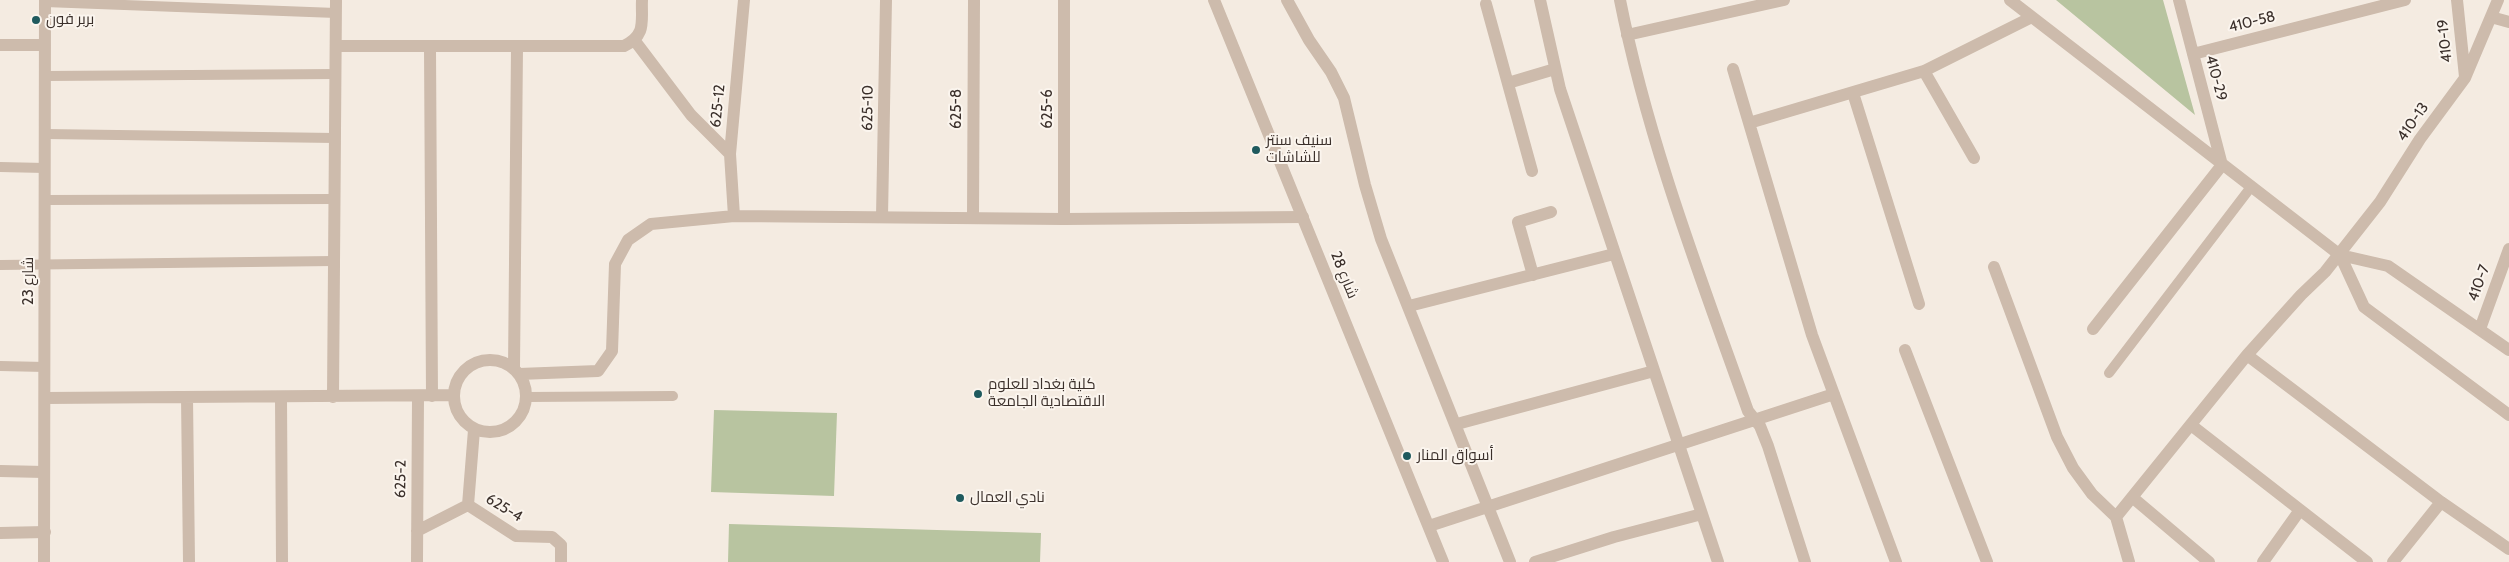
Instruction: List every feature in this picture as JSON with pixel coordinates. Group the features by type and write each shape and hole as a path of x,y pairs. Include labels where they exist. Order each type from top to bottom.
{"street":[{"path":"336,46 624,46 635,41 642,30 642,0"},
{"name":"625-12","path":"734,216 730,154 744,0"},
{"name":"625-10","path":"882,217 886,0"},
{"name":"625-8","path":"973,218 974,0"},
{"name":"625-6","path":"1064,0 1064,219"},
{"name":"شارع 28","path":"1214,0 1444,562"},
{"path":"1286,0 1309,40 1331,72 1344,98 1365,185 1379,230 1510,562"},
{"path":"1540,0 1555,69 1614,254 1718,562"},
{"path":"1620,0 1627,36 1661,166 1748,412 1760,426 1768,446 1805,562"},
{"path":"1627,36 1784,0"},
{"path":"2010,0 2340,255 2388,266 2509,350"},
{"name":"410-29","path":"2179,0 2222,165"},
{"name":"410-58","path":"2193,54 2405,0"},
{"name":"410-19","path":"2457,0 2465,78"},
{"name":"410-13","path":"2116,517 2247,355 2340,255 2380,202 2420,139 2465,78 2498,0"},
{"name":"شارع 23","path":"44,562 45,1"},
{"path":"1486,4 1532,171"},
{"path":"333,396 336,6"},
{"path":"1749,123 1924,71 2032,17"},
{"path":"2491,17 2509,22"},
{"path":"635,41 691,116 730,154"},
{"path":"0,45 45,45"},
{"path":"430,47 432,396"},
{"path":"517,47 517,371"},
{"path":"1508,83 1555,69"},
{"path":"1733,69 1812,335 1896,562"},
{"path":"1924,71 1974,158"},
{"path":"1853,93 1919,304"},
{"path":"2093,329 2222,165"},
{"path":"1533,275 1518,222 1551,212"},
{"path":"517,371 598,371 612,351 615,264 628,240 651,224 734,216 1064,219 1303,217"},
{"name":"410-7","path":"2480,329 2509,249"},
{"path":"1409,306 1614,254"},
{"path":"2340,255 2364,307 2509,415"},
{"path":"1994,267 2030,368 2066,457 2092,494 2116,517 2129,562"},
{"path":"1904,350 1987,562"},
{"path":"2247,355 2441,502 2509,549"},
{"path":"492,360 504,362 517,371 525,385 527,397 525,409 519,420 509,428 498,432 486,433 474,430 458,414 454,395 456,384 462,373 476,363 492,360"},
{"path":"1456,424 1654,371"},
{"path":"1429,526 1834,394"},
{"path":"45,398 454,395"},
{"name":"625-2","path":"417,562 418,396"},
{"path":"188,397 188,562"},
{"path":"281,397 282,562"},
{"path":"2191,425 2367,562"},
{"path":"468,505 474,430"},
{"path":"0,471 44,472"},
{"path":"2132,497 2209,562"},
{"path":"2393,562 2441,502"},
{"name":"625-4","path":"417,531 468,505 516,536 552,537 561,545 561,562"},
{"path":"2263,562 2300,510"},
{"path":"1536,562 1614,537 1702,514"},
{"path":"0,533 44,532"}],"lane":[{"path":"45,1 336,6"},
{"path":"45,76 336,74"},
{"path":"45,134 335,138"},
{"path":"0,167 45,168"},
{"path":"2109,373 2251,187"},
{"path":"45,200 334,198"},
{"path":"0,265 45,266 334,261"},
{"path":"0,366 45,367"},
{"path":"527,397 673,396"}],"green space":[{"path":"2056,0 2163,0 2195,115"},
{"path":"714,410 837,413 834,496 711,492"},
{"path":"729,524 1041,533 1040,562 728,562"}],"place":[{"name":"بربر فون","path":"36,20"},
{"name":"سنيف سنتر للشاشات","path":"1256,150"},
{"name":"كلية بغداد للعلوم الاقتصادية الجامعة","path":"978,394"},
{"name":"أسواق المنار","path":"1407,456"},
{"name":"نادي العمال","path":"960,498"}]}
